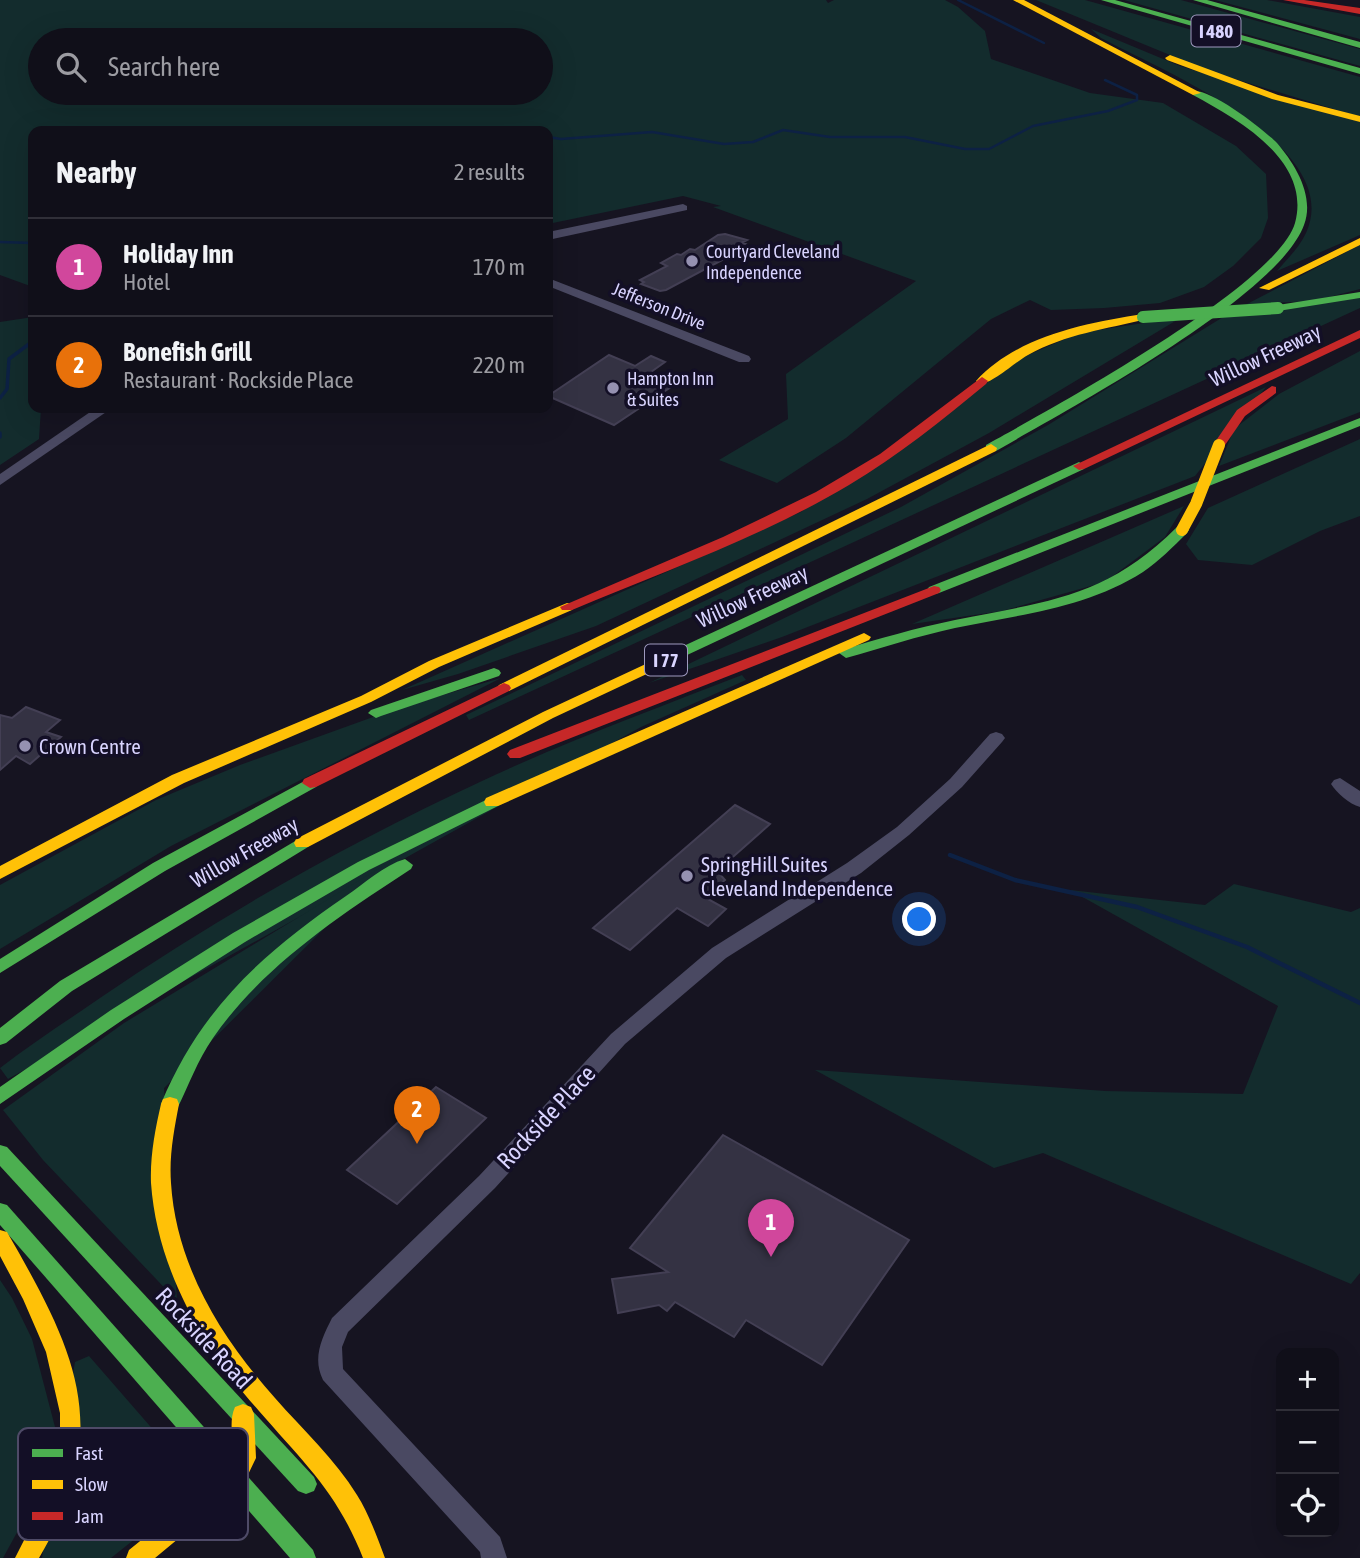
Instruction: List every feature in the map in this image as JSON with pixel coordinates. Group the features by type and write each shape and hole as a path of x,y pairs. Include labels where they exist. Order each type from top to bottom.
{"main road":[{"path":"0,967 159,867 319,778 961,465 1117,377 1254,281 1284,254 1295,237 1303,214 1303,201 1295,175 1278,150 1240,118 1017,0"},
{"path":"1029,0 1266,94 1360,119"},
{"name":"I 480","path":"1105,0 1360,71"},
{"name":"I 480","path":"1197,0 1360,45"},
{"path":"1287,0 1360,13"},
{"path":"1153,350 1286,276 1360,241"},
{"path":"0,873 178,779 366,699 434,664 568,610 822,495 906,443 1003,364 1051,337 1088,326 1143,317 1278,308 1360,295"},
{"name":"Willow Freeway","path":"1121,428 1360,318"},
{"name":"Willow Freeway","path":"1,1037 66,986 171,919 257,867 424,777 572,703 1360,334"},
{"path":"788,673 890,639 1076,598 1132,574 1168,546 1182,530 1196,504 1219,444 1231,423 1261,397 1360,344"},
{"path":"501,760 1360,422"},
{"path":"0,1097 208,956 342,878 510,793 620,748 1208,488 1244,468"},
{"path":"178,779 551,654 682,601"},
{"path":"373,1558 350,1503 222,1349 182,1274 162,1217 159,1176 161,1137 167,1108 179,1078 213,1023 238,996 344,906 422,855 620,748"},
{"path":"1,1037 64,1004 271,875 468,775"},
{"path":"12,979 69,943"},
{"name":"Rockside Road","path":"0,1153 317,1496"},
{"path":"0,1212 191,1428"},
{"path":"0,1238 47,1320 71,1403 72,1428"},
{"path":"243,1414 244,1428"},
{"path":"248,1493 305,1558"},
{"path":"345,1527 373,1558"},
{"path":"26,1558 39,1540"},
{"path":"137,1558 159,1540"}],"street":[{"path":"553,235 683,208"},
{"name":"Jefferson Drive","path":"553,278 561,287"},
{"name":"Jefferson Drive","path":"553,284 744,359"},
{"path":"0,481 98,413"},
{"name":"Rockside Place","path":"494,1558 491,1546 331,1373 330,1347 340,1325 487,1182 618,1039 719,953 780,912 854,868 903,831 956,783 996,738"},
{"path":"1340,784 1360,802"}],"green space":[{"path":"0,0 826,0 828,3 834,0 945,0 958,7 985,31 991,59 1090,93 1163,103 1236,146 1266,174 1268,218 1261,238 1233,266 1204,287 1160,303 1104,308 1051,310 1030,300 991,319 846,438 777,483 719,460 788,419 786,374 916,281 713,207 721,206 683,196 553,223 553,126 28,126 28,285 0,275"},
{"path":"1036,0 1085,0 1360,77 1360,117 1209,71"},
{"path":"1124,0 1181,0 1360,49 1360,66"},
{"path":"1215,0 1267,0 1360,17 1360,39"},
{"path":"1091,29 1180,66 1360,122 1360,235 1277,271 1306,233 1311,201 1299,170 1274,141 1240,114 1202,90 1101,38"},
{"path":"1360,245 1360,289 1314,301 1247,304"},
{"path":"1360,298 1360,308 469,720 466,715 901,507 1048,425 1228,314"},
{"path":"1182,317 989,433 867,499 596,626 458,674 402,690 801,512 1021,358 1079,333"},
{"path":"28,318 28,413 41,413 39,439 0,465 0,322"},
{"path":"1360,351 1360,412 1219,466 1234,429 1279,394"},
{"path":"1266,387 1195,476 782,637 649,683"},
{"path":"1360,439 1360,516 1320,531 1252,565 1198,560 1186,544 1208,508"},
{"path":"1184,506 1165,537 1105,582 1002,611 912,624"},
{"path":"742,675 746,680 641,727 8,1079 0,1068 192,938 383,829 514,766"},
{"path":"501,678 171,846 0,949 0,885 156,800 240,765 398,708"},
{"path":"393,860 164,1088 177,1301 43,1160 3,1110 124,1023"},
{"path":"1234,884 1351,912 1360,908 1360,1273 1351,1284 1043,1153 994,1168 815,1070 1105,1091 1243,1094 1278,1006 1070,890 1205,905"},
{"path":"0,1280 32,1339 55,1427 18,1428 18,1530 3,1558 0,1558"},
{"path":"89,1356 152,1428 64,1428 75,1362"},
{"path":"45,1540 134,1540 111,1558 42,1558"}],"building":[{"name":"Courtyard Cleveland Independence","path":"725,234 747,240 741,243 745,244 723,257 726,258 666,290 660,291 641,284 644,282 640,280 667,266 661,263 690,249 695,250 718,235"},
{"name":"Hampton Inn & Suites","path":"609,355 635,366 651,356 665,362 651,372 677,383 614,425 553,398 553,393"},
{"name":"Crown Centre","path":"26,707 60,720 46,732 61,737 30,764 16,756 0,770 0,715 12,718"},
{"name":"SpringHill Suites Cleveland Independence","path":"735,805 770,824 717,871 725,880 706,898 726,909 708,926 677,908 630,950 593,928"},
{"path":"436,1087 486,1118 397,1204 347,1170"},
{"path":"723,1135 909,1240 822,1365 746,1320 734,1337 675,1302 667,1311 659,1305 618,1313 612,1279 668,1272 630,1248"}],"waterway":[{"path":"958,0 1044,43"},
{"path":"553,138 652,132 724,144 753,142 783,130 830,137 905,137 965,149 989,149 1033,126 1108,111 1137,100 1137,95 1105,80"},
{"path":"0,242 28,243"},
{"path":"0,398 7,389 9,359 28,345"},
{"path":"950,855 1015,880 1137,907 1247,947 1360,1003"}],"traffic: fast":[{"path":"1105,0 1360,71"},
{"path":"1197,0 1360,45"},
{"path":"991,448 1163,346 1255,279 1286,249 1300,223 1301,200 1296,179 1271,143 1234,115 1196,93"},
{"path":"1278,308 1360,295"},
{"path":"1143,317 1278,308"},
{"path":"934,590 1360,422"},
{"path":"680,653 1079,466"},
{"path":"846,653 941,627 1026,611 1096,591 1138,569 1182,530"},
{"path":"376,713 494,673"},
{"path":"0,967 159,867 310,783"},
{"path":"0,1097 178,975 239,938 364,866 492,802"},
{"path":"0,1038 66,986 302,843"},
{"path":"170,1104 185,1067 207,1032 266,967 336,911 405,865"},
{"path":"0,1153 306,1484"},
{"path":"0,1211 191,1428"},
{"path":"248,1493 305,1558"}],"traffic: slow":[{"path":"1017,0 1196,93"},
{"path":"1170,58 1275,97 1360,119"},
{"path":"1265,288 1360,241"},
{"path":"982,381 1039,344 1077,330 1143,317"},
{"path":"1182,530 1196,504 1219,445"},
{"path":"504,688 991,448"},
{"path":"178,779 366,699 434,664 567,607"},
{"path":"492,802 864,637"},
{"path":"302,843 548,715 680,653"},
{"path":"0,873 178,779 199,772"},
{"path":"170,1104 162,1143 161,1182 166,1220 190,1293 231,1360 342,1491 374,1558"},
{"path":"0,1238 45,1322 65,1382 70,1428"},
{"path":"243,1414 244,1428"},
{"path":"26,1558 36,1540"},
{"path":"137,1558 159,1540"}],"traffic: jam":[{"path":"1287,0 1360,11"},
{"path":"1079,466 1360,334"},
{"path":"567,607 727,540 821,495 884,456 982,381"},
{"path":"1219,445 1241,413 1272,390"},
{"path":"515,754 934,590"},
{"path":"310,783 504,688"}],"place":[{"name":"Courtyard Cleveland Independence","path":"692,261"},
{"name":"Hampton Inn & Suites","path":"613,388"},
{"name":"Crown Centre","path":"25,746"},
{"name":"SpringHill Suites Cleveland Independence","path":"687,876"},
{"name":"Bonefish Grill","path":"417,1144"},
{"name":"Holiday Inn","path":"771,1257"}]}
